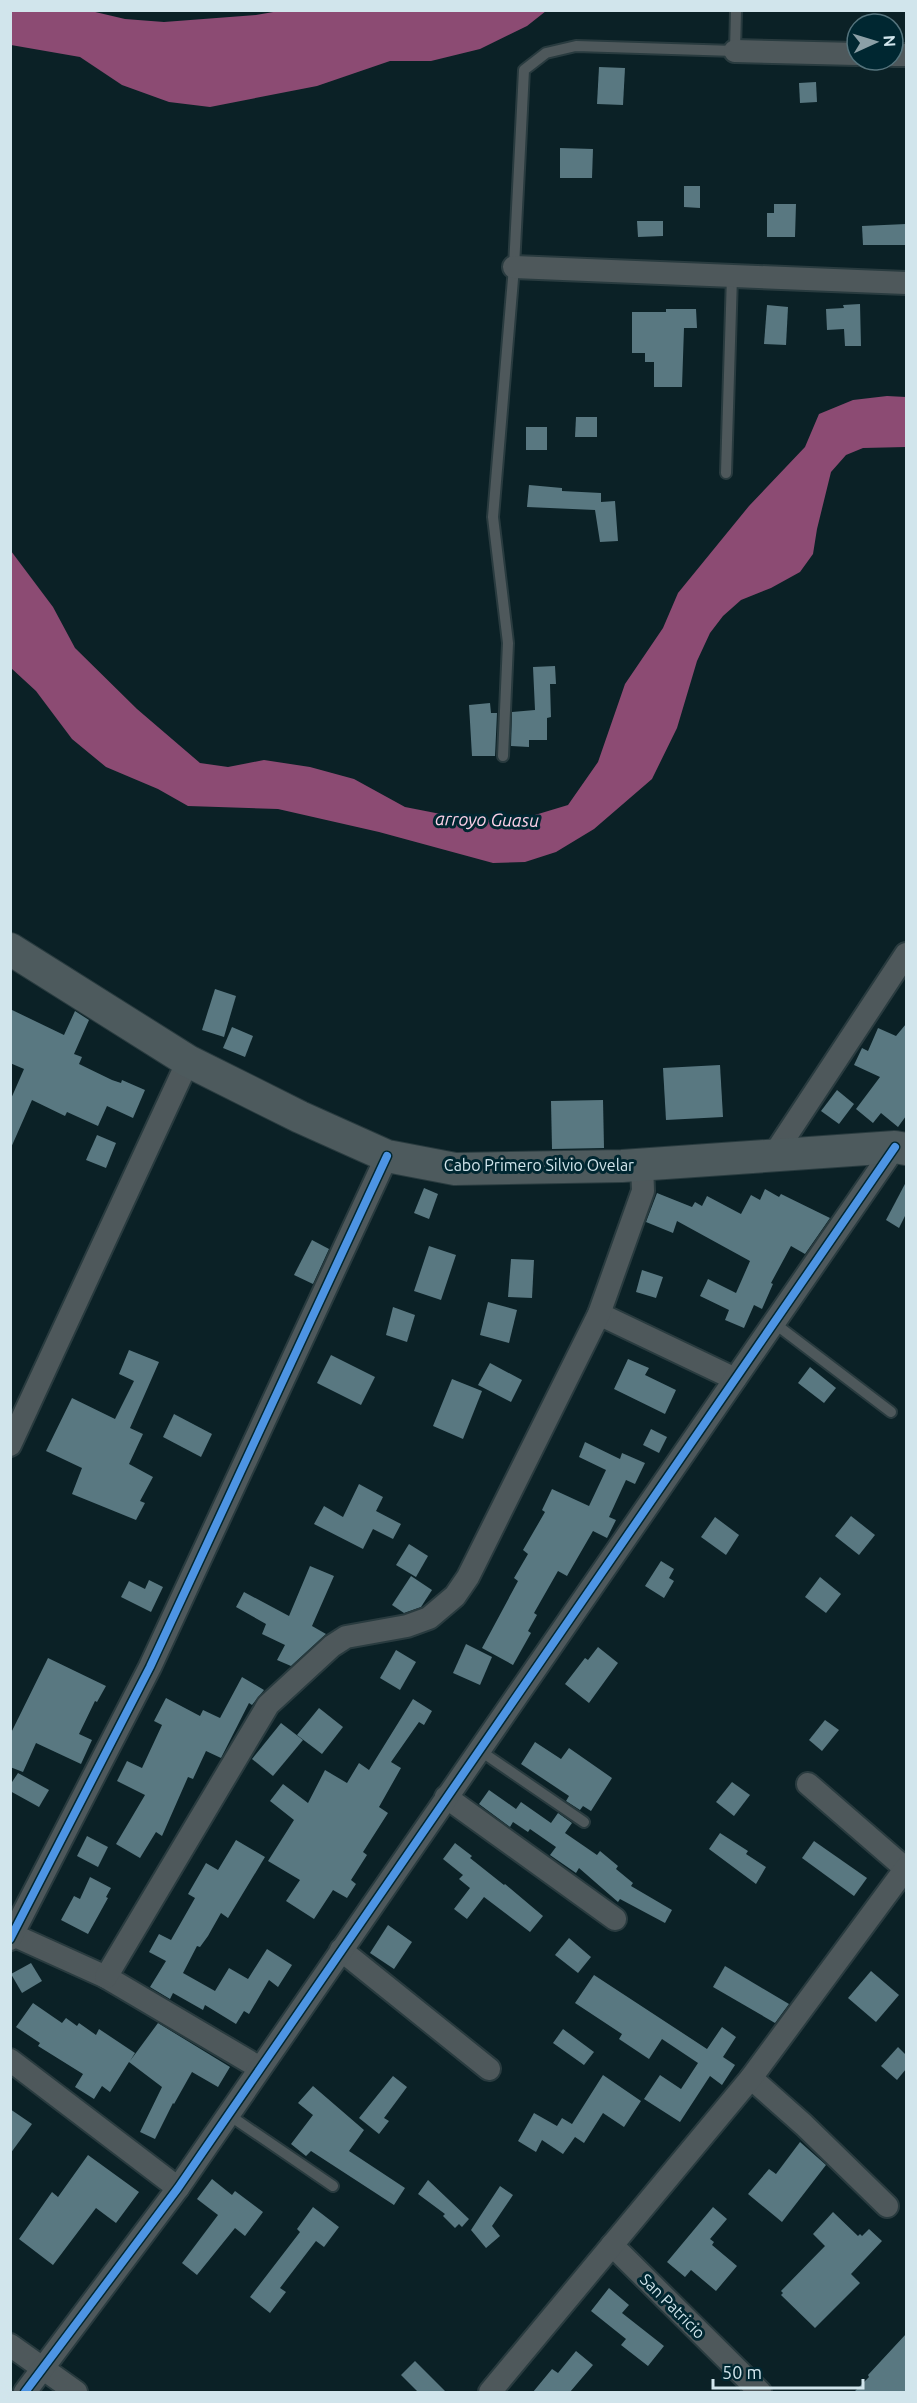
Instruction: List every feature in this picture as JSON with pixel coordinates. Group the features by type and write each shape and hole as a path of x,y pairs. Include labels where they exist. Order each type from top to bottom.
{"main road":[{"name":"Cabo Primero Silvio Ovelar","path":"10,949 188,1061 300,1117 387,1156 455,1168 642,1164 901,1148"}],"street":[{"path":"735,51 845,54"},
{"path":"514,267 906,283"},
{"path":"773,1156 906,954"},
{"path":"10,1445 188,1061"},
{"path":"25,2392 178,2188 774,1323 901,1148"},
{"path":"260,2068 106,1977 14,1926 150,1667 387,1156"},
{"path":"106,1977 268,1705 332,1646 346,1637 407,1626 429,1618 455,1596 468,1577 599,1314 643,1191 642,1164"},
{"path":"599,1314 735,1380"},
{"path":"490,2392 750,2078 906,1869 808,1784"},
{"path":"446,1797 615,1919"},
{"path":"341,1950 489,2069"},
{"path":"10,2060 178,2188"},
{"path":"750,2078 804,2125 887,2206"},
{"name":"San Patricio","path":"612,2245 760,2392"},
{"path":"10,2345 76,2392"}],"lane":[{"path":"503,756 508,643 493,517 514,267 524,70 546,53 576,46 735,51 736,10"},
{"path":"726,473 732,276"},
{"path":"774,1323 891,1412"},
{"path":"479,1750 584,1822"},
{"path":"228,2115 333,2186"}],"water":[{"path":"11,11 91,11 125,19 164,22 279,11 546,11 527,26 480,49 431,61 390,61 317,86 210,107 169,102 122,85 80,57 11,45"},
{"name":"arroyo Guasu","path":"887,396 906,397 906,447 863,448 846,455 831,472 813,554 800,572 771,588 741,600 723,616 710,633 697,661 677,728 652,779 594,829 556,852 525,862 493,863 379,832 278,809 188,806 158,789 106,767 72,739 36,691 11,668 11,551 53,607 75,648 137,709 200,763 228,767 264,760 310,767 354,779 405,807 461,818 515,821 568,805 598,762 625,684 663,628 678,593 749,506 805,447 819,414 853,400"}],"building":[{"path":"599,67 625,68 623,105 597,104"},
{"path":"816,82 817,102 800,103 799,83"},
{"path":"560,148 593,149 592,178 560,178"},
{"path":"684,186 700,186 700,208 684,207"},
{"path":"774,204 796,204 795,237 767,237 767,213 774,213"},
{"path":"637,221 663,221 663,236 638,237"},
{"path":"906,224 906,245 863,245 862,226"},
{"path":"860,304 861,346 845,346 844,329 827,330 826,309"},
{"path":"767,305 788,307 786,345 764,344"},
{"path":"666,309 696,309 697,328 684,328 682,387 654,387 654,362 645,362 645,353 632,353 632,312 666,312"},
{"path":"576,417 597,417 597,437 575,437"},
{"path":"526,427 547,427 547,450 526,450"},
{"path":"529,485 562,488 562,491 601,493 601,502 615,501 618,541 600,542 595,510 527,507"},
{"path":"555,666 556,684 550,684 551,717 547,718 547,740 529,740 529,747 511,746 512,712 535,710 533,667"},
{"path":"490,703 491,713 497,713 495,756 472,756 469,705"},
{"path":"215,989 236,996 224,1037 202,1030"},
{"path":"10,1009 64,1035 75,1011 89,1020 74,1054 82,1057 79,1064 112,1080 121,1083 122,1080 145,1090 133,1118 107,1106 98,1126 67,1112 65,1116 32,1100 10,1150 10,1101 24,1069 10,1063"},
{"path":"906,1024 906,1116 898,1127 881,1113 873,1123 856,1109 880,1077 854,1065 862,1048 868,1051 878,1028 896,1036"},
{"path":"232,1027 253,1036 245,1057 223,1048"},
{"path":"720,1065 723,1117 666,1120 663,1068"},
{"path":"837,1090 854,1104 839,1124 821,1111"},
{"path":"603,1100 604,1148 552,1149 551,1101"},
{"path":"97,1135 116,1143 106,1168 86,1160"},
{"path":"906,1182 906,1214 899,1228 886,1220"},
{"path":"424,1188 438,1194 429,1219 414,1213"},
{"path":"765,1189 779,1197 781,1194 830,1218 805,1254 791,1246 771,1283 773,1284 762,1309 754,1305 744,1328 725,1320 729,1310 700,1296 708,1279 736,1293 750,1261 677,1221 673,1233 646,1222 657,1193 692,1207 695,1202 702,1206 707,1196 741,1214 751,1195 760,1200"},
{"path":"312,1240 329,1249 313,1284 294,1275"},
{"path":"429,1246 456,1255 441,1300 414,1291"},
{"path":"511,1259 534,1260 532,1298 508,1297"},
{"path":"642,1270 663,1277 656,1298 636,1292"},
{"path":"488,1302 517,1310 509,1343 480,1335"},
{"path":"393,1307 415,1315 407,1342 386,1335"},
{"path":"129,1350 159,1362 130,1428 143,1434 129,1464 153,1477 140,1501 145,1503 136,1520 72,1494 82,1468 46,1451 72,1398 115,1419 134,1381 119,1374"},
{"path":"331,1355 375,1377 361,1405 317,1383"},
{"path":"628,1359 649,1368 645,1375 676,1390 665,1414 614,1389"},
{"path":"490,1363 522,1380 511,1402 478,1385"},
{"path":"810,1367 836,1388 824,1403 798,1383"},
{"path":"452,1379 482,1391 463,1439 433,1426"},
{"path":"174,1414 212,1434 201,1457 163,1437"},
{"path":"651,1429 667,1437 659,1453 643,1445"},
{"path":"585,1442 620,1459 622,1453 645,1463 635,1484 626,1480 609,1517 616,1520 607,1538 593,1531 567,1576 558,1571 534,1613 537,1615 528,1631 531,1633 513,1665 482,1648 518,1581 514,1578 528,1554 523,1550 545,1512 542,1510 552,1489 589,1506 606,1470 579,1457"},
{"path":"359,1484 383,1497 376,1511 401,1524 393,1539 373,1529 363,1549 314,1524 324,1506 343,1517"},
{"path":"851,1516 875,1535 859,1555 835,1536"},
{"path":"715,1517 739,1535 726,1555 701,1537"},
{"path":"409,1544 428,1556 416,1577 396,1565"},
{"path":"661,1561 674,1569 669,1578 674,1581 664,1598 645,1586"},
{"path":"310,1566 334,1576 312,1626 326,1634 291,1666 277,1660 285,1645 262,1634 266,1624 236,1607 244,1592 289,1616"},
{"path":"411,1576 432,1590 421,1607 404,1613 392,1605"},
{"path":"820,1577 841,1594 826,1613 805,1597"},
{"path":"149,1580 163,1587 151,1612 121,1597 129,1581 145,1589"},
{"path":"466,1644 492,1657 480,1685 453,1673"},
{"path":"598,1647 618,1663 589,1703 565,1684 585,1658 588,1660"},
{"path":"396,1650 416,1662 400,1690 380,1678"},
{"path":"48,1658 106,1686 97,1702 95,1701 79,1734 92,1740 81,1764 36,1743 23,1772 10,1767 10,1735"},
{"path":"242,1677 264,1690 252,1705 249,1703 221,1758 206,1751 193,1779 188,1777 162,1836 156,1832 140,1858 116,1844 145,1795 117,1781 127,1761 142,1768 162,1725 154,1721 166,1698 200,1716 203,1710 220,1718"},
{"path":"413,1699 432,1711 424,1725 419,1722 391,1762 401,1768 379,1807 388,1813 363,1852 367,1855 351,1880 356,1884 347,1898 333,1890 314,1919 286,1901 300,1880 268,1861 294,1820 270,1801 283,1784 308,1803 325,1770 347,1783 359,1763 369,1770"},
{"path":"319,1708 343,1727 322,1754 297,1735"},
{"path":"825,1720 839,1730 822,1751 809,1740"},
{"path":"281,1723 303,1740 273,1776 252,1759"},
{"path":"535,1742 561,1759 569,1748 612,1778 591,1811 583,1806 580,1810 566,1801 569,1796 521,1764"},
{"path":"18,1773 49,1790 39,1807 10,1791 10,1785"},
{"path":"732,1782 750,1795 734,1816 716,1802"},
{"path":"489,1790 516,1809 521,1802 551,1823 558,1813 572,1823 565,1833 597,1855 600,1851 618,1866 616,1869 633,1883 631,1886 672,1910 665,1923 620,1899 618,1902 579,1868 576,1873 550,1855 556,1847 530,1829 528,1832 513,1822 510,1827 479,1804"},
{"path":"720,1833 748,1851 746,1854 766,1867 756,1884 709,1849"},
{"path":"87,1836 108,1847 98,1867 77,1856"},
{"path":"236,1840 265,1857 228,1918 221,1913 200,1947 197,1946 183,1973 215,1991 229,1968 248,1979 267,1949 292,1965 278,1987 269,1980 249,2014 244,2011 236,2024 205,2005 203,2010 173,1993 170,1999 150,1987 166,1961 149,1952 159,1934 171,1940 195,1898 188,1894 206,1863 218,1870"},
{"path":"814,1841 867,1878 854,1896 802,1858"},
{"path":"455,1843 472,1856 470,1858 543,1916 530,1932 484,1897 467,1919 454,1909 470,1888 459,1879 463,1875 443,1859"},
{"path":"90,1877 111,1888 88,1934 61,1920 74,1896 80,1899"},
{"path":"388,1925 412,1942 394,1969 370,1953"},
{"path":"569,1938 591,1957 578,1973 555,1955"},
{"path":"31,1963 42,1981 22,1993 11,1974"},
{"path":"725,1966 789,2004 775,2023 713,1987"},
{"path":"871,1971 899,1995 876,2022 848,1998"},
{"path":"594,1975 707,2049 722,2027 736,2037 723,2057 735,2065 722,2085 710,2076 680,2122 644,2099 660,2075 681,2089 698,2063 662,2039 649,2059 619,2039 622,2034 575,2003"},
{"path":"33,2003 62,2023 66,2018 77,2026 79,2023 96,2035 99,2029 135,2053 130,2061 158,2023 230,2067 218,2087 192,2072 155,2139 140,2132 162,2087 129,2062 110,2092 102,2086 94,2099 75,2087 83,2074 38,2046 40,2043 16,2027"},
{"path":"563,2029 594,2052 584,2065 553,2043"},
{"path":"898,2047 906,2055 906,2069 897,2080 881,2066"},
{"path":"603,2075 641,2101 624,2127 603,2113 584,2143 575,2137 563,2154 542,2140 536,2152 518,2141 534,2113 557,2126 562,2118 572,2124"},
{"path":"393,2076 407,2087 384,2118 389,2121 379,2134 359,2118"},
{"path":"313,2086 364,2130 349,2151 405,2188 394,2205 311,2151 306,2156 291,2144 313,2115 298,2103"},
{"path":"10,2109 32,2124 10,2154"},
{"path":"800,2142 826,2165 782,2222 748,2194 769,2169 776,2174"},
{"path":"88,2155 139,2192 116,2223 96,2208 53,2265 19,2239 52,2192 58,2197"},
{"path":"212,2179 232,2195 235,2191 263,2212 245,2236 235,2228 197,2275 182,2263 218,2215 197,2199"},
{"path":"428,2180 469,2219 462,2227 459,2224 455,2228 443,2216 445,2214 418,2194"},
{"path":"500,2186 513,2195 492,2226 500,2236 486,2248 471,2230"},
{"path":"313,2207 339,2227 324,2247 316,2241 280,2288 286,2292 270,2313 250,2297 300,2232 297,2229"},
{"path":"713,2207 727,2219 710,2239 714,2242 712,2245 737,2266 716,2291 691,2270 685,2277 667,2262"},
{"path":"833,2212 858,2236 860,2234 862,2236 869,2229 882,2241 851,2274 860,2283 815,2328 781,2295 783,2293 781,2291 825,2246 813,2234"},
{"path":"609,2288 629,2305 622,2313 664,2346 648,2366 621,2345 626,2339 591,2311"},
{"path":"906,2334 906,2392 854,2392 869,2377 868,2375"},
{"path":"576,2351 593,2365 570,2392 533,2392 552,2369 558,2373"},
{"path":"415,2361 446,2392 418,2392 401,2375"}],"cycle path":[{"path":"25,2392 178,2188 895,1147"},
{"path":"10,1939 150,1667 387,1156"}]}
